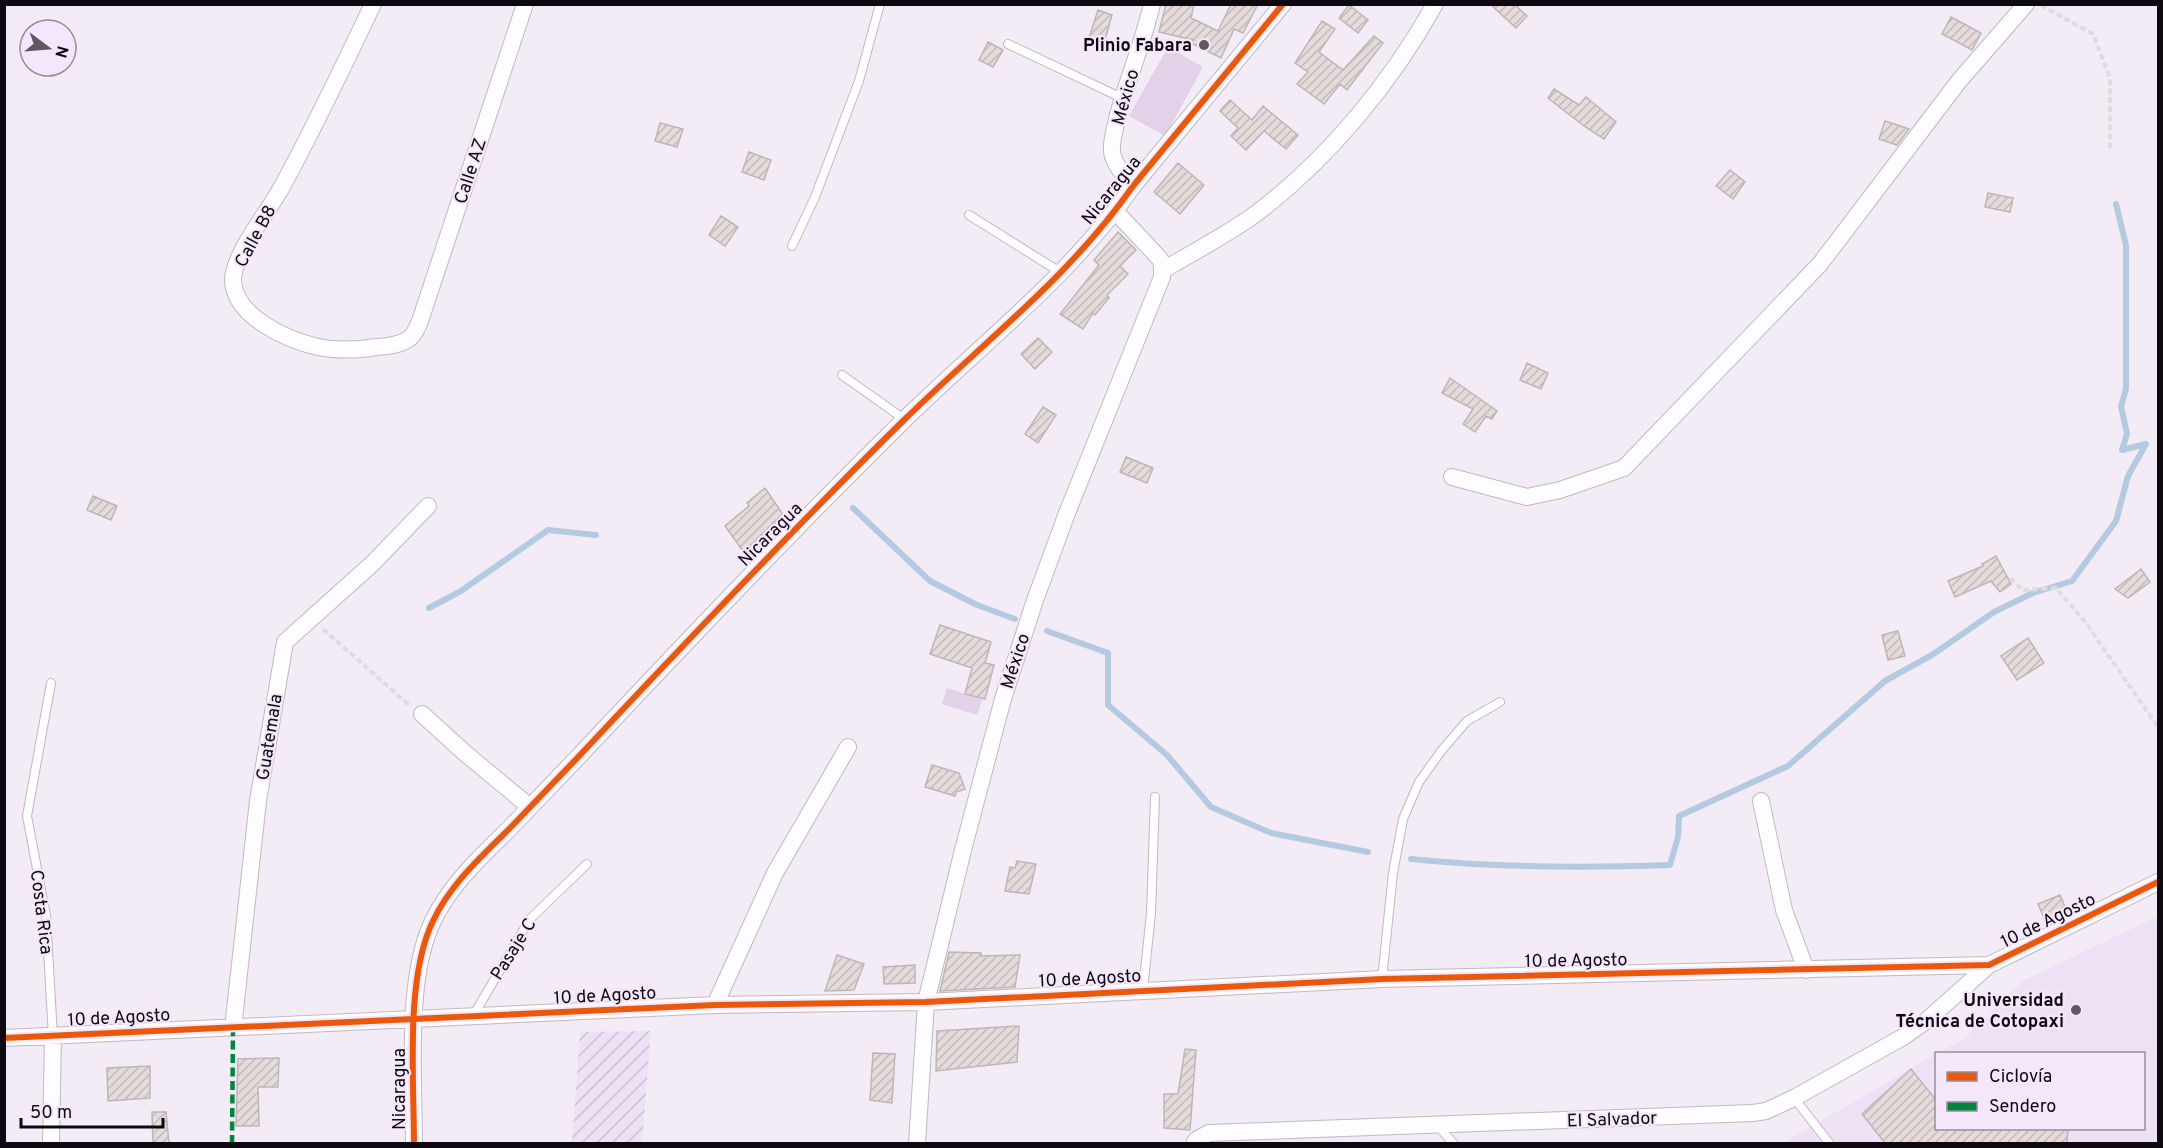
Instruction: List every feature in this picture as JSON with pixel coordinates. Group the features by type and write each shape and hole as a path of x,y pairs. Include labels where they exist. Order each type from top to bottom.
{"street":[{"name":"Calle B8","path":"373,4 327,101 278,193 237,261 233,281 241,304 263,325 291,338 319,347 355,350 394,345 411,337"},
{"name":"Calle AZ","path":"411,337 420,321 525,4"},
{"name":"México","path":"1133,186 1116,164 1112,151 1113,136 1122,98 1146,30 1152,4"},
{"name":"Nicaragua","path":"414,1143 414,1019 419,961 432,922 455,883 530,807 741,583 904,419 1003,329 1060,272 1115,211 1283,4"},
{"path":"1115,211 1160,259 1163,270 1256,213 1287,188 1348,128 1412,43 1435,4"},
{"path":"1452,477 1527,497 1560,490 1624,468 1820,264 1959,81 2026,4"},
{"name":"México","path":"917,1143 926,1002 1003,699 1034,603 1067,513 1163,270"},
{"name":"Guatemala","path":"233,1029 258,801 285,642 373,563 428,506"},
{"path":"422,714 530,807"},
{"path":"715,1005 775,873 848,747"},
{"path":"1761,801 1784,909 1806,970"},
{"name":"10 de Agosto","path":"4,1038 715,1005 926,1002 1382,979 1989,965 2158,882"},
{"name":"El Salvador","path":"1194,1143 1209,1134 1766,1111 1794,1098 1926,1021 1989,965"},
{"name":"Costa Rica","path":"51,1143 53,1036"}],"lane":[{"path":"792,246 815,197 859,81 880,4"},
{"path":"1008,44 1122,98"},
{"path":"969,215 1060,272"},
{"path":"842,375 904,419"},
{"name":"Costa Rica","path":"51,683 27,816 45,916 53,1036"},
{"path":"1382,979 1393,873 1402,819 1419,782 1442,750 1467,721 1500,702"},
{"path":"1143,990 1151,913 1155,797"},
{"name":"Pasaje C","path":"472,1016 530,919 587,864"},
{"path":"1794,1098 1830,1143"},
{"path":"1437,1125 1454,1143"}],"path":[{"path":"2040,4 2093,34 2110,78 2110,150"},
{"path":"2010,578 2023,590 2056,588 2086,623 2158,727"},
{"path":"310,618 374,672 400,699"}],"shaded area":[{"path":"1168,47 1203,67 1165,136 1129,116"},
{"path":"947,688 982,700 977,715 942,704"},
{"name":"Universidad Técnica de Cotopaxi","path":"2158,916 2158,1143 1781,1144 1935,1055 1935,1130 2145,1130 2145,1052 1940,1052 1964,1039 2024,980"},
{"path":"651,1031 642,1143 572,1143 580,1032"}],"building":[{"path":"1166,4 1194,4 1191,18 1218,31 1231,4 1258,4 1243,33 1234,29 1221,58 1191,43 1193,40 1159,32"},
{"path":"1490,4 1514,4 1527,16 1516,28"},
{"path":"1349,5 1368,20 1358,33 1339,18"},
{"path":"1098,10 1112,15 1104,43 1089,38"},
{"path":"1951,17 1981,33 1972,50 1942,34"},
{"path":"1322,21 1335,29 1319,52 1343,70 1374,36 1383,43 1347,90 1340,84 1324,104 1297,84 1308,72 1295,63"},
{"path":"988,42 1003,50 993,67 979,60"},
{"path":"1554,89 1579,105 1586,97 1616,122 1604,139 1548,98"},
{"path":"1230,100 1252,120 1263,106 1298,135 1286,149 1264,131 1246,150 1231,136 1238,128 1220,111"},
{"path":"1885,121 1909,129 1897,145 1879,139"},
{"path":"660,123 683,129 677,147 655,141"},
{"path":"749,152 771,160 764,180 742,172"},
{"path":"1178,163 1204,185 1180,214 1154,192"},
{"path":"1730,170 1745,182 1733,199 1716,186"},
{"path":"1988,193 2013,198 2010,212 1985,207"},
{"path":"721,216 738,227 725,246 709,235"},
{"path":"1118,232 1136,250 1120,266 1128,274 1107,295 1109,298 1095,315 1093,313 1083,329 1060,314 1099,265 1094,260"},
{"path":"1038,338 1052,352 1035,369 1021,354"},
{"path":"1527,363 1548,373 1541,389 1520,380"},
{"path":"1450,378 1497,411 1492,419 1486,416 1475,432 1463,424 1473,409 1442,393"},
{"path":"1043,407 1056,415 1038,443 1025,434"},
{"path":"1126,457 1153,468 1147,483 1120,472"},
{"path":"765,488 784,516 762,535 767,543 750,561 725,526 749,506 747,503"},
{"path":"93,496 117,506 111,520 87,510"},
{"path":"1996,556 2011,584 2000,592 1991,581 1955,597 1948,581 1983,566 1982,564"},
{"path":"2141,569 2150,582 2128,598 2115,589"},
{"path":"940,625 991,642 985,663 994,665 985,699 965,694 972,668 930,654"},
{"path":"1898,631 1905,656 1888,660 1882,635"},
{"path":"2028,638 2044,663 2017,680 2001,656"},
{"path":"932,765 959,773 965,789 956,792 955,796 925,787"},
{"path":"1017,861 1036,864 1029,894 1005,891 1010,867 1015,868"},
{"path":"2060,895 2068,914 2047,925 2038,904"},
{"path":"949,952 981,953 981,956 1020,955 1015,987 940,991"},
{"path":"837,955 864,964 854,990 825,991"},
{"path":"915,965 915,983 884,984 883,967"},
{"path":"1019,1026 1017,1062 936,1071 937,1031"},
{"path":"1185,1049 1196,1050 1190,1130 1164,1128 1164,1094 1178,1094"},
{"path":"873,1053 895,1054 892,1103 870,1100"},
{"path":"279,1058 278,1087 258,1087 259,1126 236,1126 238,1059"},
{"path":"150,1066 150,1098 108,1101 107,1068"},
{"path":"1911,1069 1935,1099 1935,1130 2068,1130 2067,1143 1885,1143 1862,1114"},
{"path":"152,1112 166,1112 169,1143 153,1143"}],"waterway":[{"path":"1411,859 1540,866 1670,865 1678,837 1679,816 1788,766 1885,681 1932,655 1994,612 2033,593 2072,581 2116,521 2128,476 2146,444 2122,450 2127,434 2121,406 2126,389 2126,245 2116,204"},
{"path":"853,508 930,581 977,605 1015,619"},
{"path":"429,608 461,591 548,530 596,535"},
{"path":"1047,631 1108,653 1108,705 1167,755 1211,807 1271,833 1368,852"}],"marked path":[{"path":"232,1144 233,1028"}],"cycle path":[{"path":"414,1144 413,1030 418,971 424,944 433,921 458,882 820,504 932,393 1053,280 1108,219 1283,4"},
{"path":"4,1038 715,1005 926,1002 1382,979 1989,965 2158,882"}],"place":[{"name":"Plinio Fabara","path":"1204,45"},
{"name":"Universidad Técnica de Cotopaxi","path":"2076,1010"}]}
